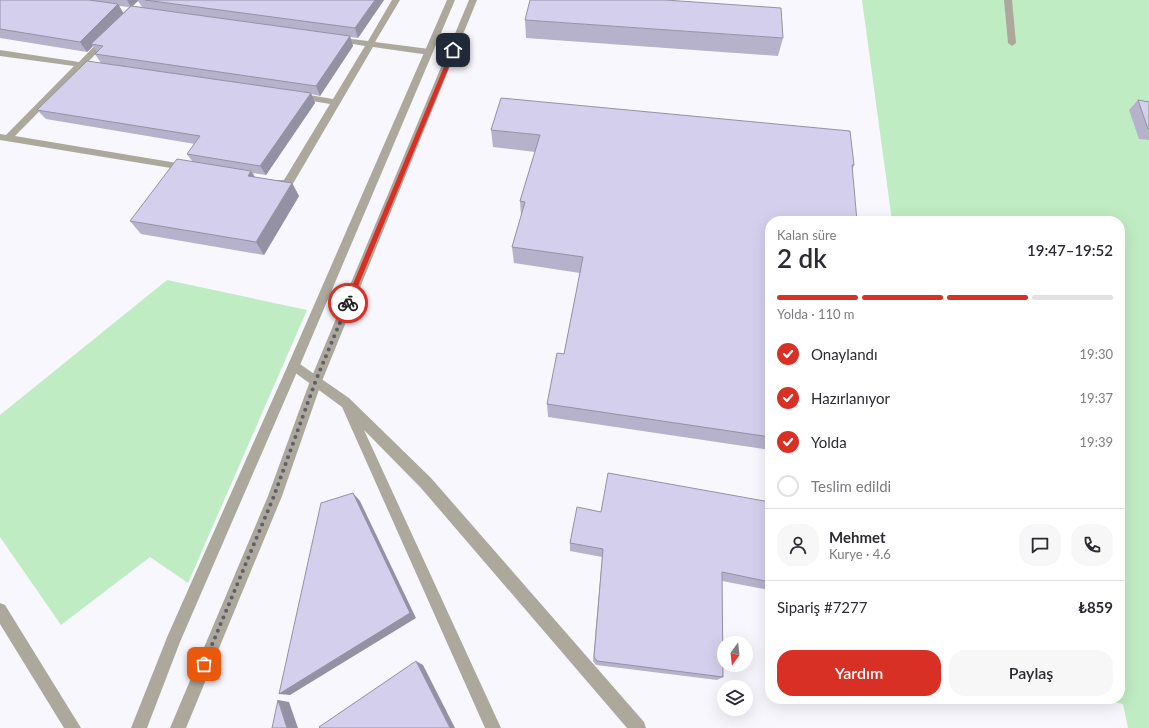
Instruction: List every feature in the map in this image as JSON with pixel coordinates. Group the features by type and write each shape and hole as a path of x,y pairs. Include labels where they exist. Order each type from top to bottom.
{"street":[{"path":"264,180 287,184 396,0"},
{"path":"139,728 174,640 451,0"},
{"path":"178,728 274,496 316,380 473,0"},
{"path":"1008,0 1012,43"},
{"path":"4,137 113,32"},
{"path":"323,37 429,52"},
{"path":"0,53 104,68"},
{"path":"289,95 335,102"},
{"path":"4,137 202,170"},
{"path":"294,365 345,402 426,483 638,728"},
{"path":"345,402 493,728"},
{"path":"0,610 73,728"}],"green space":[{"path":"862,0 1149,0 1149,728 1128,728 1123,704 1125,704 1125,216 891,216"},
{"path":"167,280 307,310 188,583 150,557 61,625 0,537 0,415"}],"building":[{"path":"0,0 89,0 118,4 80,42 0,29"},
{"path":"145,0 375,0 355,28"},
{"path":"530,0 665,0 781,8 783,38 525,20"},
{"path":"131,6 350,36 316,86 95,54 103,46 91,44"},
{"path":"87,61 311,93 260,166 187,154 200,136 37,110"},
{"path":"501,98 850,131 854,165 852,165 857,216 765,216 765,436 547,404 557,353 564,354 583,257 512,247 525,202 520,201 540,135 491,130"},
{"path":"1138,100 1149,102 1149,129 1148,129"},
{"path":"177,159 251,171 248,176 292,183 256,242 130,221"},
{"path":"608,473 765,501 765,581 722,572 723,636 717,636 717,672 723,672 723,677 597,661 594,657 603,549 570,543 577,507 601,512"},
{"path":"353,493 410,613 279,694 321,503"},
{"path":"416,661 450,728 319,727"},
{"path":"278,700 287,728 272,728"}],"way so far":[{"path":"204,664 274,496 316,380 348,303"}],"route":[{"path":"348,303 453,50"}]}
